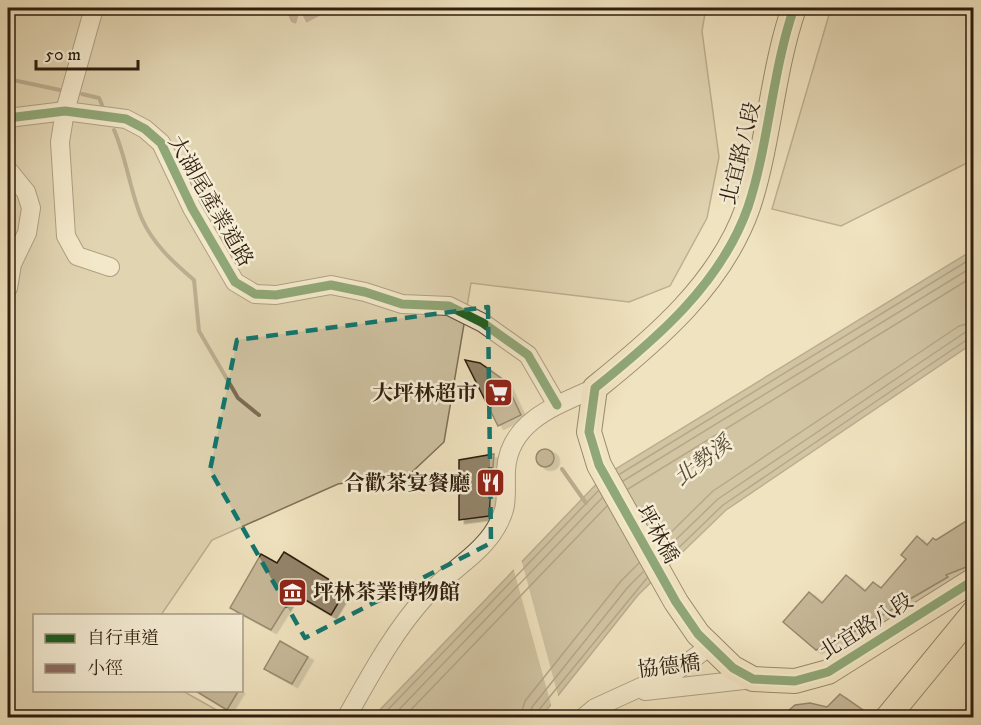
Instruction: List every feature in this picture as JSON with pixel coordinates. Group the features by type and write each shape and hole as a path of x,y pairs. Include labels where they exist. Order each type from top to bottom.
{"main road":[{"name":"北宜路八段","path":"595,388 700,292 724,258 748,207 794,8"},
{"name":"坪林橋","path":"595,388 589,432 599,465 676,602 709,647"},
{"name":"北宜路八段","path":"709,647 733,668 753,679 795,681 828,672 974,580"},
{"path":"887,717 974,612"}],"street":[{"path":"94,8 65,111 60,142 66,236 77,256 110,267"},
{"name":"大湖尾產業道路","path":"8,118 65,111 126,119 145,129 161,143 192,208 235,282 255,294 276,295 330,285 365,292 402,304 449,306 483,323 528,356 557,405"},
{"path":"8,170 26,192 31,208 27,233 12,264 8,288"},
{"path":"346,717 393,637 426,596 490,537 504,515 506,468 516,438 530,422 557,405 595,388"},
{"name":"協德橋","path":"583,717 595,708 676,671 709,647"},
{"name":"協德橋","path":"626,693 753,679"}],"highlighted area":[{"path":"488,307 491,543 305,638 210,470 237,340"}],"shaded area":[{"path":"8,8 706,8 702,31 719,157 707,218 670,286 629,302 471,283 444,442 412,472 338,484 212,540 162,614 33,614 33,692 185,692 229,717 8,717"},
{"path":"831,8 974,8 973,160 841,226 772,209"}],"water":[{"name":"北勢溪","path":"973,250 973,343 726,510 638,595 541,717 372,718 604,476"}],"pier":[{"path":"521,559 559,699 552,708 513,567"}],"building":[{"path":"465,360 480,363 505,381 521,415 498,426"},
{"path":"545,449 551,452 554,458 551,464 545,467 539,464 536,458 539,452"},
{"path":"494,454 489,516 459,520 459,460"},
{"path":"974,516 974,564 946,575 948,577 850,634 816,650 783,622 809,592 822,603 846,575 865,591 873,582 881,588 906,559 901,555 917,536 927,545 933,538 936,540"},
{"name":"坪林茶業博物館","path":"284,552 346,590 331,615 294,593 271,630 230,608 261,554 277,563"},
{"path":"280,641 308,657 292,684 264,669"},
{"path":"197,692 238,692 227,710"},
{"path":"840,694 873,717 781,717 795,705 810,703 827,707"}],"waterway":[{"path":"8,79 60,90"},
{"path":"82,94 99,98 102,105"},
{"path":"114,130 142,219 152,237 194,280 199,331 238,398 259,415"},
{"path":"562,469 586,503"}],"marked path":[{"path":"290,8 294,19 301,21 326,8"}],"cycle path":[{"path":"794,8 780,57 761,158 748,207 736,235 704,285 663,330 595,388 589,432 599,465 676,602 698,634 733,668 753,679 795,681 828,672 974,580"},
{"path":"8,118 65,111 126,119 145,129 161,143 192,208 235,282 255,294 276,295 331,285 365,292 402,304 449,306 483,323 528,355 557,405"}],"place":[{"name":"大坪林超市","path":"498,393"},
{"name":"合歡茶宴餐廳","path":"491,483"},
{"name":"坪林茶業博物館","path":"292,592"}]}
